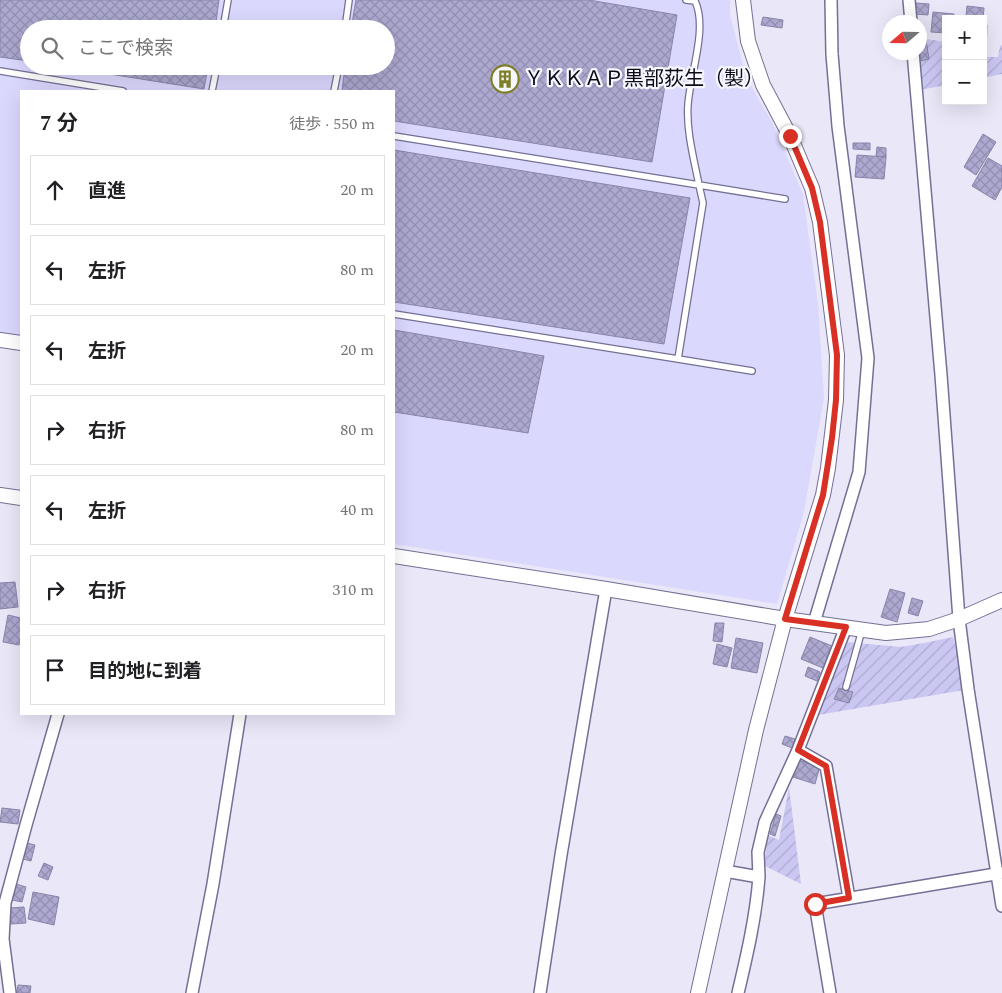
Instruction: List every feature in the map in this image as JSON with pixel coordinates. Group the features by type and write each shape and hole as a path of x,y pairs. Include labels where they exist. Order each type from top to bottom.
{"street":[{"path":"698,993 756,730 785,619 823,495 836,400 837,355 820,222 812,188 790,136 763,84 748,41 743,0"},
{"path":"814,623 859,472 868,358 838,126 832,54 831,0"},
{"path":"909,0 910,15"},
{"path":"914,60 941,375 959,619 968,689 999,873 1002,906"},
{"path":"0,340 20,343"},
{"path":"0,496 20,498"},
{"path":"395,556 785,619 886,633 930,629 959,619 1002,600"},
{"path":"540,993 561,855 606,589"},
{"path":"738,993 757,902 758,852 765,822 798,750 846,627"},
{"path":"10,993 4,939 4,904 58,715"},
{"path":"192,993 213,884 240,715"},
{"path":"798,750 826,766 849,898"},
{"path":"725,871 759,877"},
{"path":"830,993 815,904 999,873"}],"lane":[{"path":"225,20 228,0"},
{"path":"346,20 349,0"},
{"path":"678,359 704,203 690,138 688,105 700,32 698,8 695,1 686,0"},
{"path":"0,71 20,74"},
{"path":"25,75 117,90"},
{"path":"212,90 215,75"},
{"path":"334,90 337,75"},
{"path":"395,136 785,198"},
{"path":"395,314 752,371"},
{"path":"846,687 862,630"}],"shaded area":[{"path":"0,0 730,0 730,15 746,77 773,124 803,194 818,304 824,398 804,512 777,604 395,544 395,90 20,90 20,336 0,333"},
{"path":"927,39 942,41 942,86 920,90 918,60 927,60"},
{"path":"1002,45 1002,74 987,77 987,57 998,57 1000,46"},
{"path":"953,637 964,690 818,715 846,642 901,647"},
{"path":"789,787 801,884 765,866 767,835 779,840"}],"building":[{"path":"0,0 219,0 216,20 20,20 20,60 0,57"},
{"name":"ＹＫＫＡＰ黒部荻生（製）","path":"356,0 589,0 677,15 652,162 395,121 395,90 342,90 344,75 395,75 395,20 353,20"},
{"path":"915,3 929,4 928,15 914,14"},
{"path":"967,6 984,8 983,15 966,15"},
{"path":"933,12 954,14 942,15 942,33 931,32"},
{"path":"763,17 783,20 782,28 761,25"},
{"path":"116,75 206,75 204,89"},
{"path":"983,134 996,142 976,175 964,167"},
{"path":"853,143 870,143 870,150 853,149"},
{"path":"877,147 886,148 886,157 876,156"},
{"path":"395,150 690,198 664,344 395,302"},
{"path":"857,155 886,157 884,179 855,177"},
{"path":"988,158 1002,166 1002,187 995,200 972,186"},
{"path":"395,330 544,356 528,433 395,412"},
{"path":"15,582 18,607 0,609 0,583"},
{"path":"890,589 905,593 897,622 881,617"},
{"path":"912,598 923,601 918,616 908,613"},
{"path":"8,615 20,618 19,645 3,642"},
{"path":"715,623 724,623 722,642 713,641"},
{"path":"810,637 832,646 823,668 801,659"},
{"path":"736,638 763,643 757,673 731,668"},
{"path":"717,644 732,648 727,667 713,664"},
{"path":"808,667 820,672 817,681 805,676"},
{"path":"839,688 853,692 849,703 834,699"},
{"path":"785,736 795,739 792,748 782,744"},
{"path":"798,760 820,766 815,784 793,777"},
{"path":"2,808 20,810 18,824 0,822"},
{"path":"776,814 781,816 775,836 770,834"},
{"path":"27,843 35,845 31,861 23,859"},
{"path":"44,863 53,867 48,880 38,876"},
{"path":"16,884 26,887 22,902 12,900"},
{"path":"33,892 59,897 54,925 28,919"},
{"path":"24,907 26,923 11,924 10,908"},
{"path":"18,985 31,986 30,993 17,993"}],"place":[{"name":"ＹＫＫＡＰ黒部荻生（製）","path":"505,79"}],"route":[{"path":"790,136 812,188 820,222 837,355 836,400 823,495 785,619 846,627 798,750 826,766 849,898 815,904"}]}
